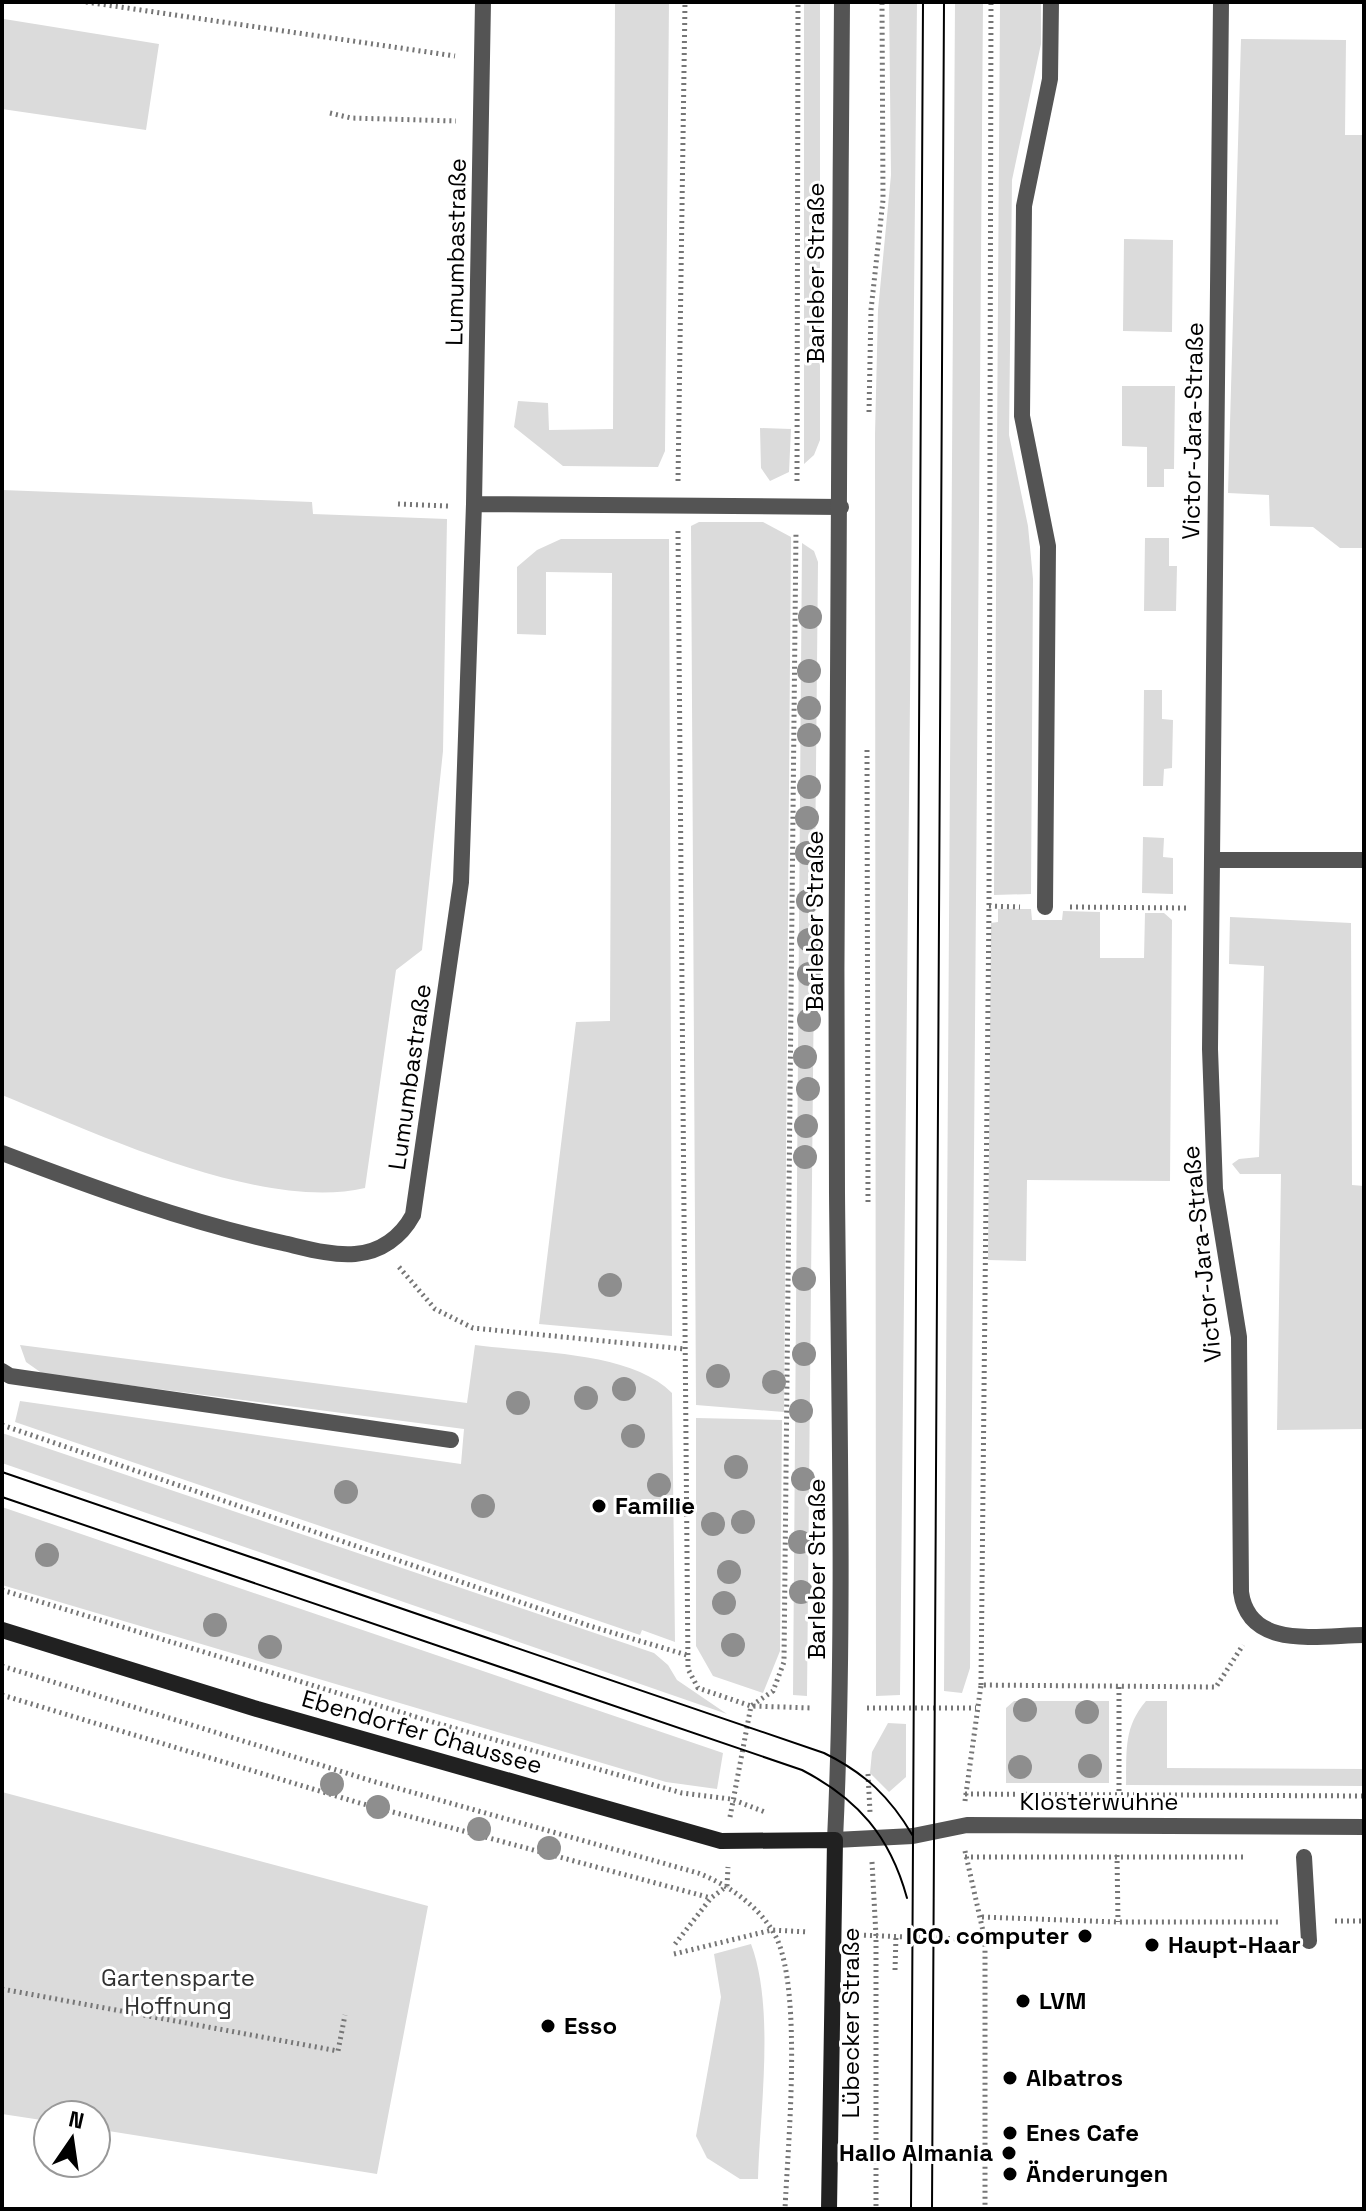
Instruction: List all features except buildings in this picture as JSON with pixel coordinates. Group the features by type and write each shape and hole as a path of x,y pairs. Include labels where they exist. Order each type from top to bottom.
{"main road":[{"name":"Ebendorfer Chaussee","path":"2,1630 328,1730 721,1841 835,1840"},
{"name":"Lübecker Straße","path":"829,2209 835,1840"}],"street":[{"name":"Lumumbastraße","path":"384,1246 404,1230 417,1201 461,882 474,504 483,2"},
{"name":"Barleber Straße","path":"835,1840 841,1450 837,1197 842,2"},
{"path":"1045,907 1048,546 1022,416 1024,206 1050,79 1051,2"},
{"name":"Victor-Jara-Straße","path":"1221,2 1210,1049 1215,1189 1239,1337 1241,1592 1247,1614 1256,1624"},
{"path":"474,504 678,503 841,507"},
{"path":"1213,860 1364,860"},
{"path":"2,1153 238,1233 339,1254 370,1252 384,1246"},
{"path":"2,1371 10,1376 451,1440"},
{"path":"1256,1624 1276,1634 1364,1635"},
{"name":"Klosterwuhne","path":"835,1840 913,1836 964,1826 1364,1827"},
{"path":"1304,1857 1309,1941"}],"path":[{"path":"86,2 483,60"},
{"path":"685,2 678,503 687,1655 689,1675 695,1686 751,1706 807,1708"},
{"name":"Barleber Straße","path":"797,472 798,2"},
{"path":"869,417 871,310 883,200 882,2"},
{"path":"985,2209 985,1940 982,1917 965,1857 964,1826 965,1794 981,1685 989,906 991,2"},
{"path":"330,113 351,118 483,122"},
{"path":"398,504 474,504"},
{"name":"Barleber Straße","path":"751,1706 773,1691 784,1662 796,538"},
{"path":"867,745 868,1219"},
{"path":"989,906 1213,908"},
{"path":"384,1246 424,1300 458,1323 473,1328 685,1349"},
{"path":"2,1425 590,1626 687,1655"},
{"name":"Ebendorfer Chaussee","path":"2,1590 429,1721 682,1793 731,1799 751,1706"},
{"path":"981,1685 1216,1687 1256,1624"},
{"path":"2,1666 372,1781 698,1873 727,1886 772,1930 785,1962 789,1992 785,2209"},
{"path":"868,1693 868,1723"},
{"path":"2,1695 356,1802 711,1898"},
{"path":"868,1708 976,1708"},
{"path":"868,1766 870,1837"},
{"name":"Klosterwuhne","path":"965,1794 1364,1796"},
{"name":"Lübecker Straße","path":"870,1837 876,1936 876,2209"},
{"path":"583,1864 585,1853"},
{"path":"965,1857 1258,1857"},
{"path":"675,1944 711,1898 727,1886"},
{"path":"982,1917 1118,1922 1364,1921"},
{"path":"674,1954 772,1930"},
{"path":"876,1936 985,1940"},
{"path":"895,1970 896,1936"},
{"path":"2,1989 338,2051 345,2015"}],"green space":[{"path":"615,2 669,2 665,451 658,467 563,466 514,427 518,401 548,403 549,430 613,429"},
{"path":"804,2 820,2 820,440 814,455 804,464"},
{"path":"889,2 917,2 900,1695 876,1696 875,434 878,310 891,175"},
{"path":"955,2 983,2 970,1668 962,1693 944,1691"},
{"path":"1000,2 1041,2 1041,44 1012,180 1009,435 1028,526 1033,579 1031,894 994,895"},
{"path":"4,19 159,44 146,130 2,109"},
{"path":"1241,39 1346,40 1345,135 1364,135 1364,548 1340,548 1313,527 1270,526 1269,495 1228,493"},
{"path":"1124,239 1173,240 1172,332 1123,331"},
{"path":"1122,386 1175,386 1174,469 1164,469 1164,487 1147,487 1147,447 1122,446"},
{"path":"760,428 791,429 789,472 770,481 761,468"},
{"path":"2,490 312,502 313,514 447,519 443,751 422,950 396,970 365,1188 324,1192 278,1189 230,1179 132,1148 2,1095"},
{"path":"699,522 763,522 791,537 784,1412 696,1405 691,526"},
{"path":"1145,538 1169,538 1169,566 1177,566 1176,611 1144,611"},
{"path":"561,539 669,539 672,1336 539,1324 576,1022 610,1021 612,573 546,572 546,635 517,634 517,567 537,550"},
{"path":"802,543 814,551 818,562 807,1696 793,1695"},
{"path":"1144,690 1162,690 1162,719 1173,720 1172,768 1164,769 1163,786 1143,786"},
{"path":"1143,837 1164,838 1163,857 1173,858 1173,894 1142,893"},
{"path":"998,909 1031,909 1032,920 1062,920 1063,911 1100,912 1100,958 1144,958 1145,913 1164,913 1172,920 1170,1181 1027,1180 1026,1261 988,1260 991,923 998,922"},
{"path":"1230,917 1351,923 1352,1185 1364,1186 1364,1429 1277,1430 1281,1174 1240,1174 1232,1164 1239,1159 1259,1157 1264,966 1229,964"},
{"path":"20,1345 467,1403 475,1345 580,1356 632,1369 654,1379 672,1393 675,1642 642,1630 640,1635 15,1422 20,1401 461,1464 464,1429 43,1374 26,1362"},
{"path":"696,1418 782,1420 780,1651 763,1693 713,1676 696,1646"},
{"path":"2,1433 654,1653 668,1665 677,1680 727,1714 2,1463"},
{"path":"2,1507 723,1753 717,1789 666,1782 2,1585"},
{"path":"1014,1701 1109,1701 1109,1783 1006,1783 1006,1708"},
{"path":"1146,1701 1167,1701 1167,1768 1364,1769 1364,1786 1126,1785 1130,1730"},
{"path":"888,1723 906,1724 906,1777 889,1792 870,1773 872,1752"},
{"name":"Gartensparte Hoffnung","path":"2,1792 428,1906 377,2174 112,2132 112,2099 32,2099 32,2119 2,2114"},
{"path":"751,1944 762,1998 763,2091 758,2179 740,2179 707,2158 696,2136 721,1997 714,1954"}],"tram line":[{"path":"911,2209 923,2"},
{"path":"932,2209 944,2"},
{"path":"2,1472 824,1753 875,1787 913,1836"},
{"path":"2,1497 802,1770 840,1794 869,1822 891,1856 907,1898"}],"place":[{"name":"Familie","path":"599,1506"},
{"name":"ICO. computer","path":"1085,1936"},
{"name":"Haupt-Haar","path":"1152,1945"},
{"name":"LVM","path":"1023,2001"},
{"name":"Esso","path":"548,2026"},
{"name":"Albatros","path":"1010,2078"},
{"name":"Enes Cafe","path":"1010,2133"},
{"name":"Hallo Almania","path":"1009,2153"},
{"name":"Änderungen","path":"1010,2174"}]}
